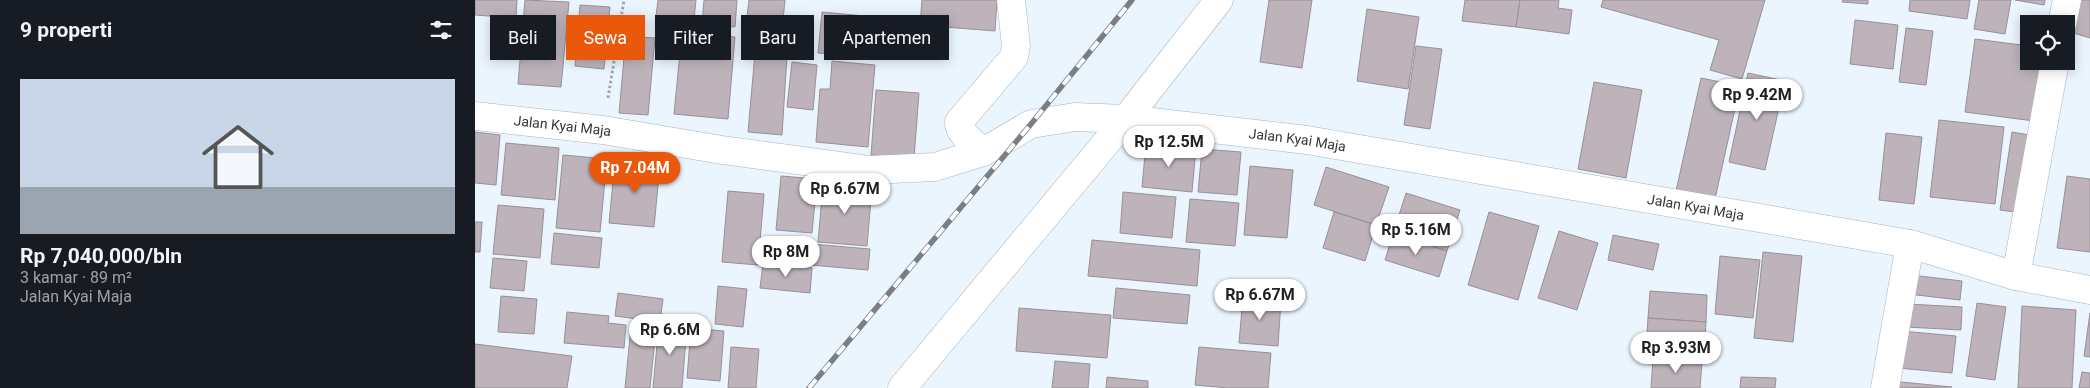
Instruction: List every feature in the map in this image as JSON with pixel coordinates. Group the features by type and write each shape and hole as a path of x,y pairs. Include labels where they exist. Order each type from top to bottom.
{"street":[{"path":"983,152 960,130 959,122 1015,57 1016,46 1011,0"},
{"path":"902,388 1126,118 1219,0"},
{"path":"2064,15 2067,0"},
{"path":"2016,276 2053,70"},
{"name":"Jalan Kyai Maja","path":"475,116 603,130 722,150 870,170 935,167 983,152 1031,124 1075,117 1126,118 1307,140 1909,244 2016,276 2090,290"},
{"path":"1885,388 1909,244"}],"path":[{"path":"603,130 624,0"}],"building":[{"path":"475,0 517,0 516,15 475,15"},
{"path":"525,0 569,2 568,15 566,15 561,87 518,84 520,60 556,60 556,15 524,15"},
{"path":"658,0 696,0 694,15 656,15"},
{"path":"704,0 737,0 735,27 731,27 731,15 703,15"},
{"path":"749,0 785,0 784,15 747,15"},
{"path":"922,0 997,0 995,31 949,27 949,15 921,15"},
{"path":"1269,0 1312,0 1302,68 1260,62"},
{"path":"1465,0 1520,0 1516,27 1462,21"},
{"path":"1520,0 1559,0 1558,8 1572,10 1569,34 1516,27"},
{"path":"1603,0 1765,0 1742,79 1710,70 1719,40 1601,7"},
{"path":"1843,0 1868,0 1868,4 1842,2"},
{"path":"1910,0 1970,0 1967,19 1909,11"},
{"path":"1979,0 2011,0 2005,34 1974,29"},
{"path":"2015,0 2045,0 2044,5"},
{"path":"2075,0 2090,0 2090,38 2075,33 2075,15 2071,15"},
{"path":"580,5 610,7 609,15 579,15"},
{"path":"1367,9 1419,17 1408,89 1357,81"},
{"path":"822,12 854,15 824,15 824,54 818,53"},
{"path":"1855,20 1898,25 1893,69 1850,64"},
{"path":"1906,28 1933,31 1926,85 1899,82"},
{"path":"645,37 655,38 648,115 619,113 624,60 645,60"},
{"path":"731,37 735,37 728,119 674,114 679,60 731,60"},
{"path":"1975,39 2020,45 2020,70 2040,70 2034,121 1965,112"},
{"path":"1416,46 1442,49 1430,129 1404,125"},
{"path":"575,60 605,60 604,69 575,66"},
{"path":"754,60 787,60 782,135 748,132"},
{"path":"832,61 875,65 868,147 816,142 820,89 830,89"},
{"path":"792,62 817,65 813,110 787,107"},
{"path":"1748,73 1785,81 1765,170 1729,162"},
{"path":"1701,78 1740,86 1715,199 1676,191"},
{"path":"1594,82 1642,90 1626,178 1578,169"},
{"path":"876,90 919,93 914,158 871,155"},
{"path":"1939,120 2004,127 1995,204 1930,197"},
{"path":"475,132 500,135 496,185 475,183"},
{"path":"2012,132 2035,136 2022,213 2000,210"},
{"path":"1886,133 1922,137 1914,204 1879,200"},
{"path":"506,143 559,148 555,200 501,195"},
{"path":"1146,144 1196,148 1192,192 1142,187"},
{"path":"1202,149 1241,152 1237,195 1198,192"},
{"path":"563,155 607,159 600,232 556,228"},
{"path":"615,161 660,165 654,227 609,223"},
{"path":"1250,166 1293,170 1287,238 1244,235"},
{"path":"1326,167 1389,187 1376,225 1314,205"},
{"path":"781,176 817,179 812,233 776,230"},
{"path":"2067,176 2090,179 2090,252 2057,248"},
{"path":"823,185 872,188 867,246 818,242"},
{"path":"728,191 764,194 758,265 722,262"},
{"path":"1123,192 1176,197 1172,238 1120,233"},
{"path":"1406,193 1460,210 1447,251 1393,234"},
{"path":"1190,199 1239,203 1235,246 1186,242"},
{"path":"498,205 544,209 540,258 493,254"},
{"path":"1334,212 1376,225 1365,261 1323,248"},
{"path":"1489,212 1539,226 1518,300 1468,285"},
{"path":"475,222 482,222 480,252 475,252"},
{"path":"1559,231 1598,243 1577,310 1538,298"},
{"path":"554,233 602,238 599,268 551,264"},
{"path":"1393,234 1447,251 1439,277 1385,260"},
{"path":"1613,235 1659,244 1653,270 1608,260"},
{"path":"766,240 870,249 868,270 764,261"},
{"path":"1092,240 1200,250 1197,286 1088,276"},
{"path":"1763,252 1802,256 1793,342 1754,338"},
{"path":"1720,256 1760,260 1753,318 1715,314"},
{"path":"493,258 527,261 524,291 490,288"},
{"path":"763,264 812,268 810,293 760,288"},
{"path":"1911,275 1962,281 1960,300 1908,294"},
{"path":"718,286 747,289 743,327 715,324"},
{"path":"1116,288 1190,295 1187,324 1113,318"},
{"path":"1650,291 1707,295 1706,322 1648,318"},
{"path":"618,293 663,299 660,322 615,316"},
{"path":"501,296 537,299 534,334 498,332"},
{"path":"1243,296 1281,300 1278,346 1239,343"},
{"path":"1977,303 2006,307 1995,380 1966,376"},
{"path":"1908,304 1962,307 1961,330 1906,327"},
{"path":"2022,306 2076,310 2072,388 2018,388"},
{"path":"1019,308 1111,315 1107,358 1016,351"},
{"path":"567,312 609,316 608,323 626,325 624,348 564,343"},
{"path":"2090,313 2090,357 2084,356"},
{"path":"1648,318 1706,322 1704,353 1646,350"},
{"path":"659,323 687,326 682,388 653,388"},
{"path":"631,327 656,329 650,388 625,388"},
{"path":"691,328 724,331 720,381 687,378"},
{"path":"1901,331 1956,336 1952,373 1898,368"},
{"path":"475,344 572,356 567,388 475,388"},
{"path":"731,347 759,349 756,388 728,388"},
{"path":"1199,347 1271,353 1268,388 1228,388 1195,385"},
{"path":"1653,359 1702,362 1700,388 1651,388"},
{"path":"1055,361 1090,364 1088,388 1052,388"},
{"path":"2082,372 2090,373 2090,388 2079,388"},
{"path":"1107,377 1148,381 1148,388 1106,388"},
{"path":"1741,377 1776,378 1775,388 1740,388"},
{"path":"1891,381 1952,387 1890,388"}],"railway":[{"path":"809,388 1031,124 1132,0"}]}
